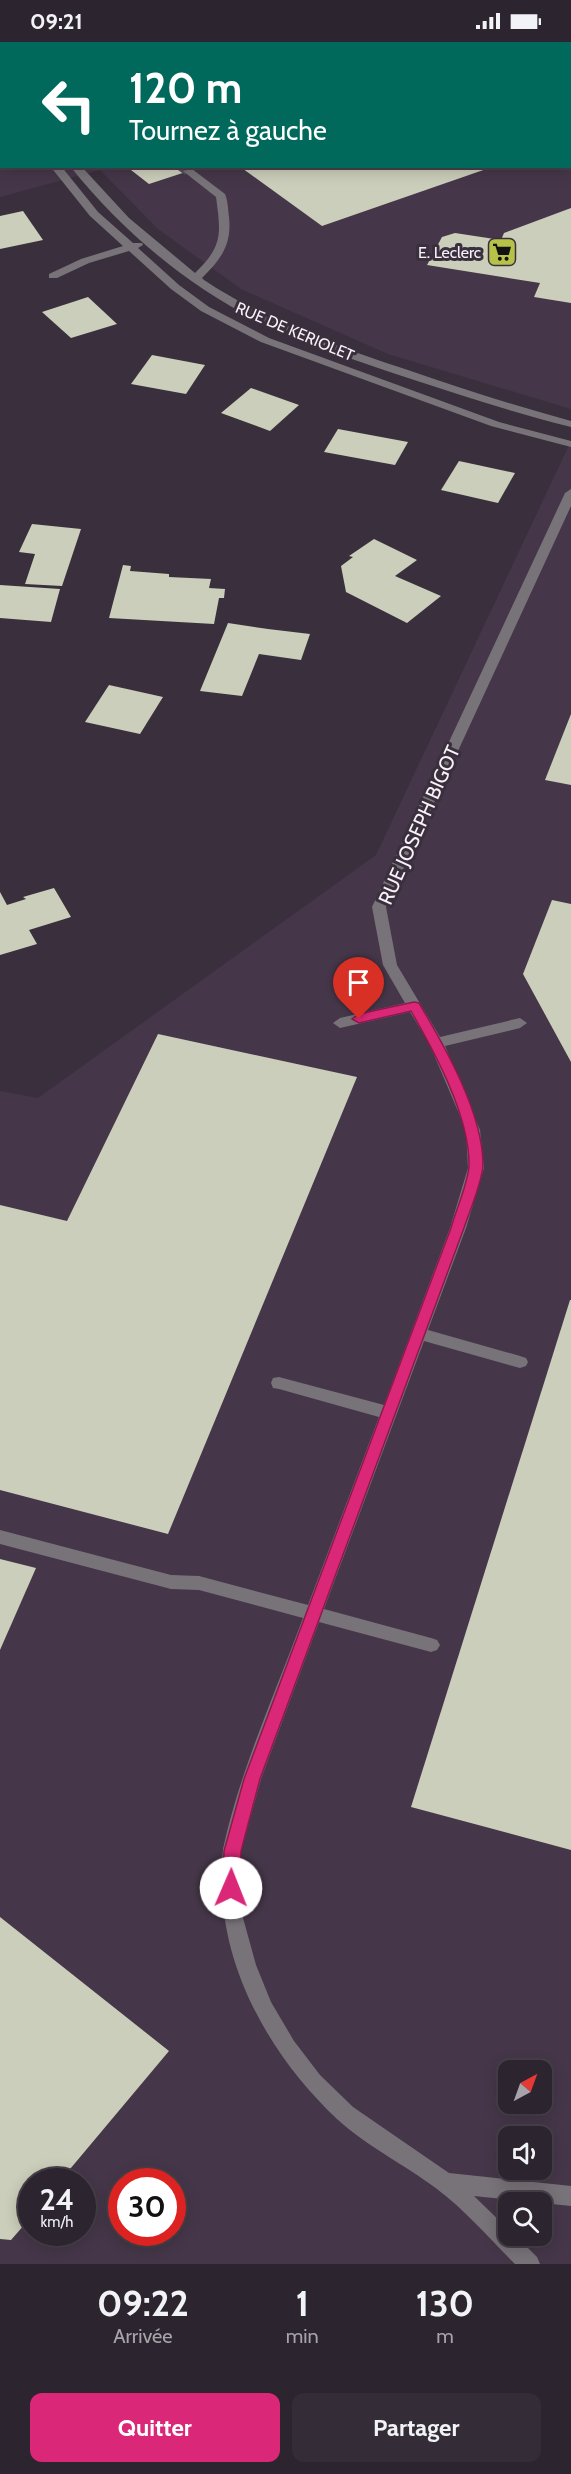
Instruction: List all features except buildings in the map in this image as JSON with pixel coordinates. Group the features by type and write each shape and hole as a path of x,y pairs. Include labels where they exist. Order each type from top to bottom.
{"street":[{"name":"RUE DE KERIOLET","path":"58,168 94,214 175,287 205,309 265,340 495,424 571,443"},
{"name":"RUE DE KERIOLET","path":"77,168 112,209 148,242 221,296 283,328 350,355 506,408 571,424"},
{"path":"188,171 221,196 226,235 219,256 196,278"},
{"path":"53,276 85,261 148,242"},
{"path":"571,429 571,443"},
{"name":"RUE JOSEPH BIGOT","path":"530,2264 446,2182 346,2114 313,2082 287,2048 263,2007 246,1965 231,1907 232,1851 252,1779 458,1228 476,1168 473,1130 436,1043 390,965 379,907 571,493"},
{"path":"340,1023 414,1006"},
{"path":"436,1043 520,1023"},
{"path":"418,1333 520,1362"},
{"path":"279,1383 389,1413"},
{"path":"0,1537 171,1582 199,1582 431,1645"},
{"name":"RUE JOSEPH BIGOT","path":"446,2182 571,2196"}],"shaded area":[{"path":"0,168 571,168 571,409 388,354 241,289 158,229 100,170 0,197"},
{"path":"571,441 571,2264 0,2264 0,1091 38,1098 376,855"}],"tunnel":[{"path":"184,168 188,171"}],"place":[{"name":"E. Leclerc","path":"502,252"}],"route":[{"path":"231,1888 232,1851 252,1779 458,1228 476,1168 473,1130 436,1043 414,1006 359,1019"}]}
